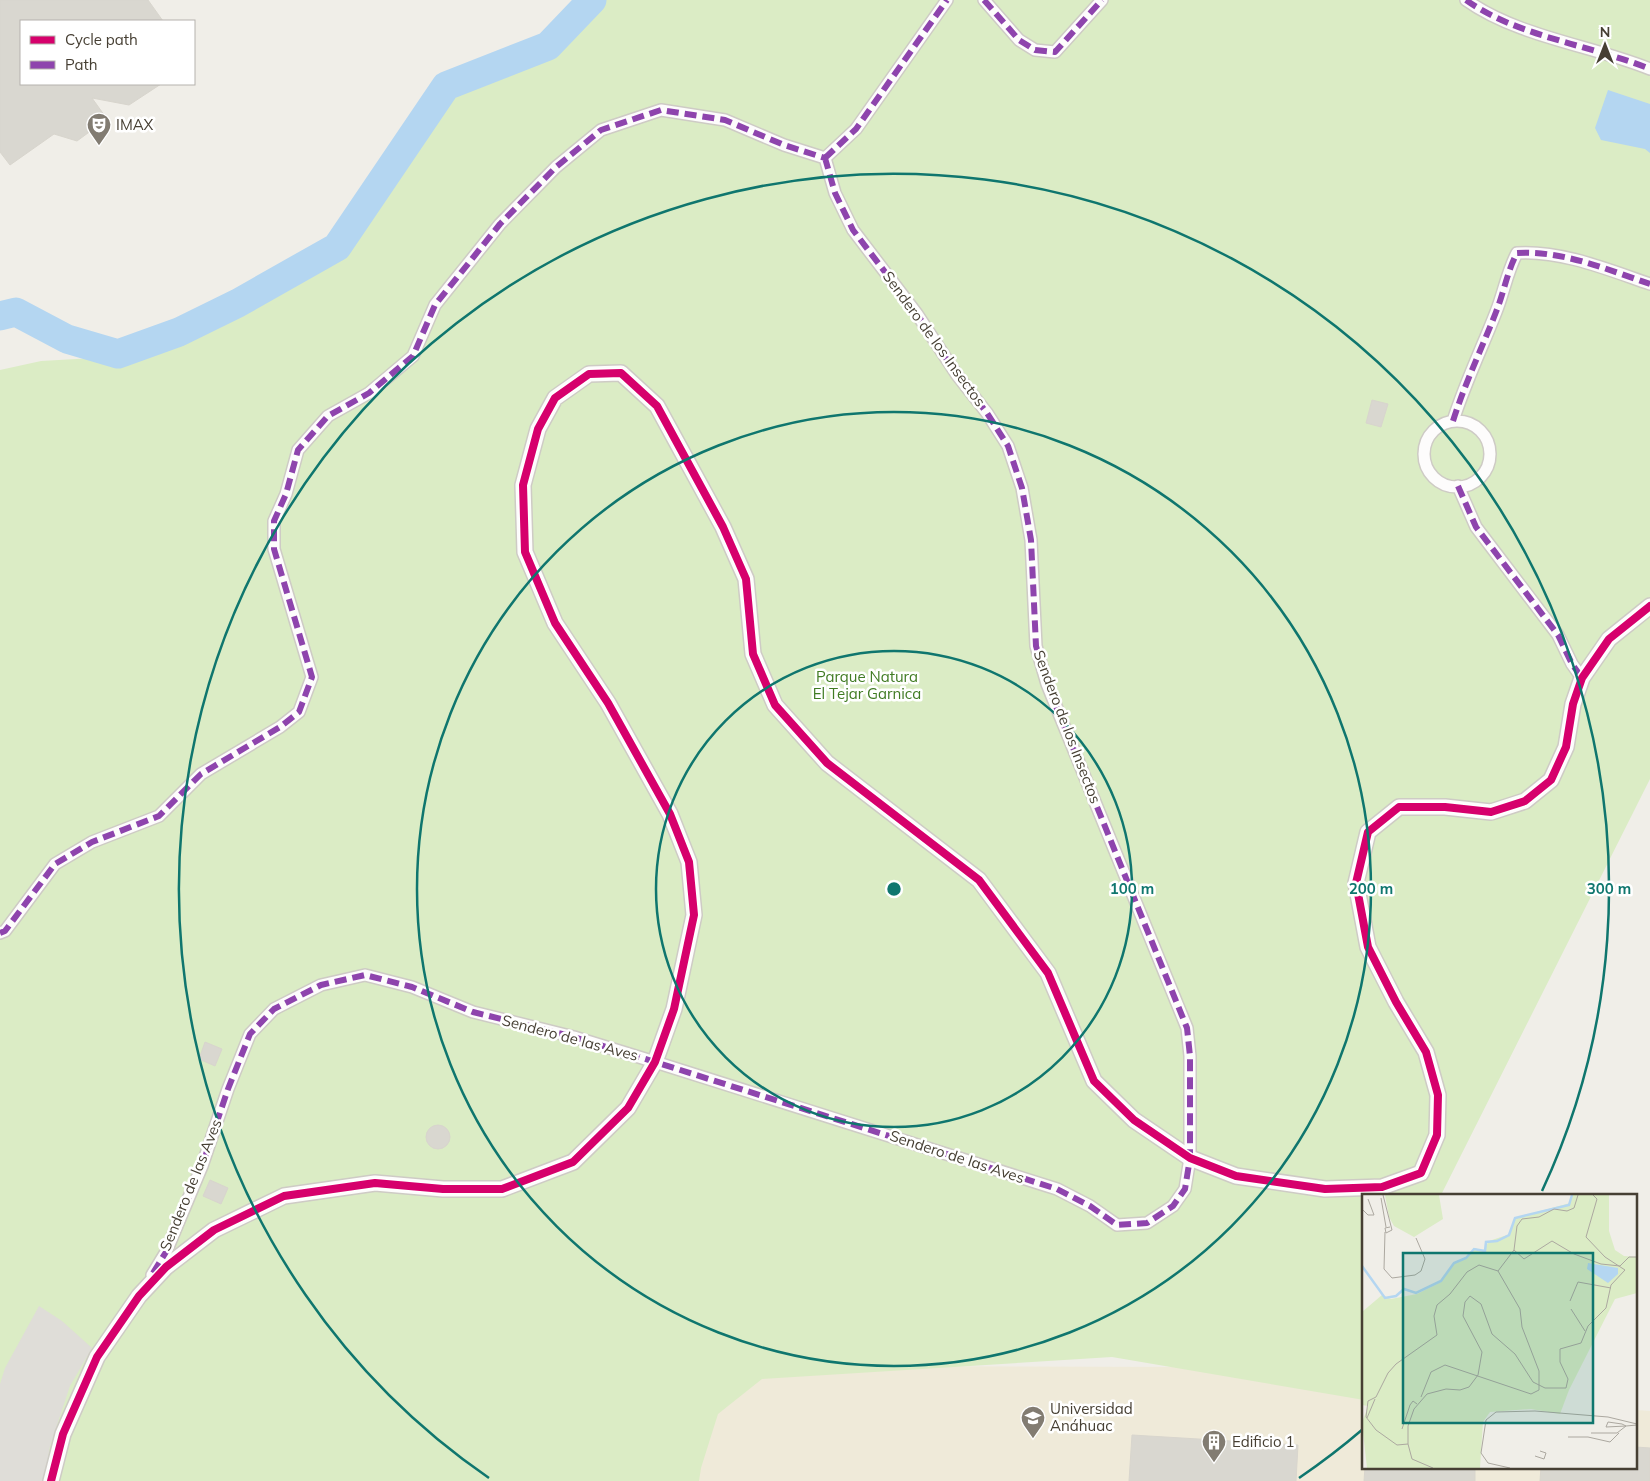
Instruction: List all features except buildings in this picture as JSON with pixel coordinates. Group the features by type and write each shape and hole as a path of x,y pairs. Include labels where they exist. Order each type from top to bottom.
{"street":[{"path":"0,933 5,931 55,864 92,842 159,816 201,774 280,727 299,712 312,677 274,548 274,521 286,494 298,450 328,416 369,393 413,356 435,305 500,224 556,168 601,130 661,110 725,120 784,145 825,158 856,129 947,0"},
{"path":"984,0 1019,40 1035,50 1055,52 1102,0"},
{"path":"1466,0 1484,13 1524,28 1618,56 1650,70"},
{"name":"Sendero de los Insectos","path":"825,158 835,193 853,230 917,314 957,375 987,413 1008,446 1022,488 1031,540 1036,646 1038,653 1048,684 1187,1028 1190,1056 1190,1158"},
{"path":"1453,420 1465,423 1479,430 1488,442 1490,453 1485,473 1478,481 1468,486 1447,486 1437,480 1425,462 1424,451 1434,431 1453,420 1497,310 1510,268 1517,253 1533,252 1575,261 1650,284"},
{"path":"51,1481 63,1434 97,1357 139,1296 166,1267 214,1230 284,1196 375,1183 443,1189 502,1189 573,1162 628,1108 655,1062 674,1009 694,915 689,862 670,814 608,703 555,623 525,552 523,485 538,429 555,398 589,374 620,373 657,406 682,449 723,527 746,579 753,654 775,704 827,763 979,880 1048,973 1094,1081 1134,1120 1190,1158 1236,1176 1325,1188 1382,1188 1421,1173 1437,1135 1438,1095 1426,1052 1396,1002 1368,947 1356,883 1368,832 1399,807 1445,807 1491,812 1525,801 1551,780 1566,747 1573,704 1582,678 1610,638 1650,606"},
{"path":"1458,486 1476,527 1554,629 1572,664 1582,678"},
{"name":"Sendero de las Aves","path":"139,1296 166,1252 202,1166 228,1089 250,1034 274,1009 321,985 364,975 412,987 473,1012 574,1037 1057,1188 1090,1206 1117,1225 1147,1223 1173,1206 1185,1188 1190,1158"}],"shaded area":[{"path":"39,1306 62,1321 92,1348 70,1386 50,1446 44,1481 0,1481 0,1384 5,1368"},
{"name":"Universidad Anáhuac","path":"810,1366 1191,1367 1362,1392 1362,1468 1638,1468 1638,1410 1650,1411 1650,1481 698,1481 704,1410 759,1377"}],"green space":[{"name":"Parque Natura El Tejar Garnica","path":"592,0 1650,0 1650,779 1442,1194 1362,1194 1362,1400 1112,1357 762,1379 718,1414 701,1468 699,1481 0,1481 0,370 41,361 130,356 187,331 228,293 332,255 365,214 394,138 431,115 451,77 503,52 573,32"}],"water":[{"path":"1608,90 1650,104 1650,153 1645,149 1601,140 1595,128"}],"waterway":[{"path":"0,316 16,312 67,339 118,354 179,332 238,303 337,247 446,86 548,46 592,0"}],"marked path":[{"path":"825,158 856,129 947,0"},
{"path":"984,0 1019,40 1035,50 1055,52 1102,0"},
{"path":"1466,0 1486,13 1508,23 1650,69"},
{"path":"0,933 5,931 55,864 92,842 159,816 201,774 280,727 299,712 312,677 274,549 274,521 286,494 298,450 328,416 369,393 413,356 435,305 500,224 556,167 601,130 661,110 725,120 784,145 825,158"},
{"path":"153,1273 166,1252 202,1166 228,1089 250,1034 274,1009 321,985 365,975 412,987 473,1012 574,1037 1057,1189 1090,1206 1117,1225 1147,1223 1173,1206 1185,1189 1190,1158 1190,1056 1187,1028 1047,684 1036,646 1031,540 1022,488 1008,446 987,413 957,375 917,314 853,230 835,193 825,158"},
{"path":"1453,421 1517,253 1534,253 1568,258 1602,267 1650,284"},
{"path":"1458,486 1476,527 1558,635 1572,664 1582,678"}],"cycle path":[{"path":"51,1481 63,1434 97,1357 139,1296 166,1267 214,1230 284,1196 375,1183 443,1189 502,1189 573,1162 628,1108 655,1062 674,1009 694,915 689,862 670,814 608,703 555,623 525,552 523,485 538,429 555,398 589,374 621,373 657,406 723,527 746,579 753,654 775,705 827,763 979,880 1048,973 1094,1081 1134,1120 1190,1158 1236,1176 1325,1189 1382,1187 1421,1173 1437,1135 1438,1095 1426,1052 1396,1002 1368,947 1356,883 1368,832 1399,807 1445,807 1491,812 1525,801 1551,780 1566,747 1573,704 1582,678 1609,639 1650,606"}],"place":[{"name":"IMAX","path":"99,146"},
{"name":"Universidad Anáhuac","path":"1033,1439"},
{"name":"Edificio 1","path":"1214,1463"}]}
